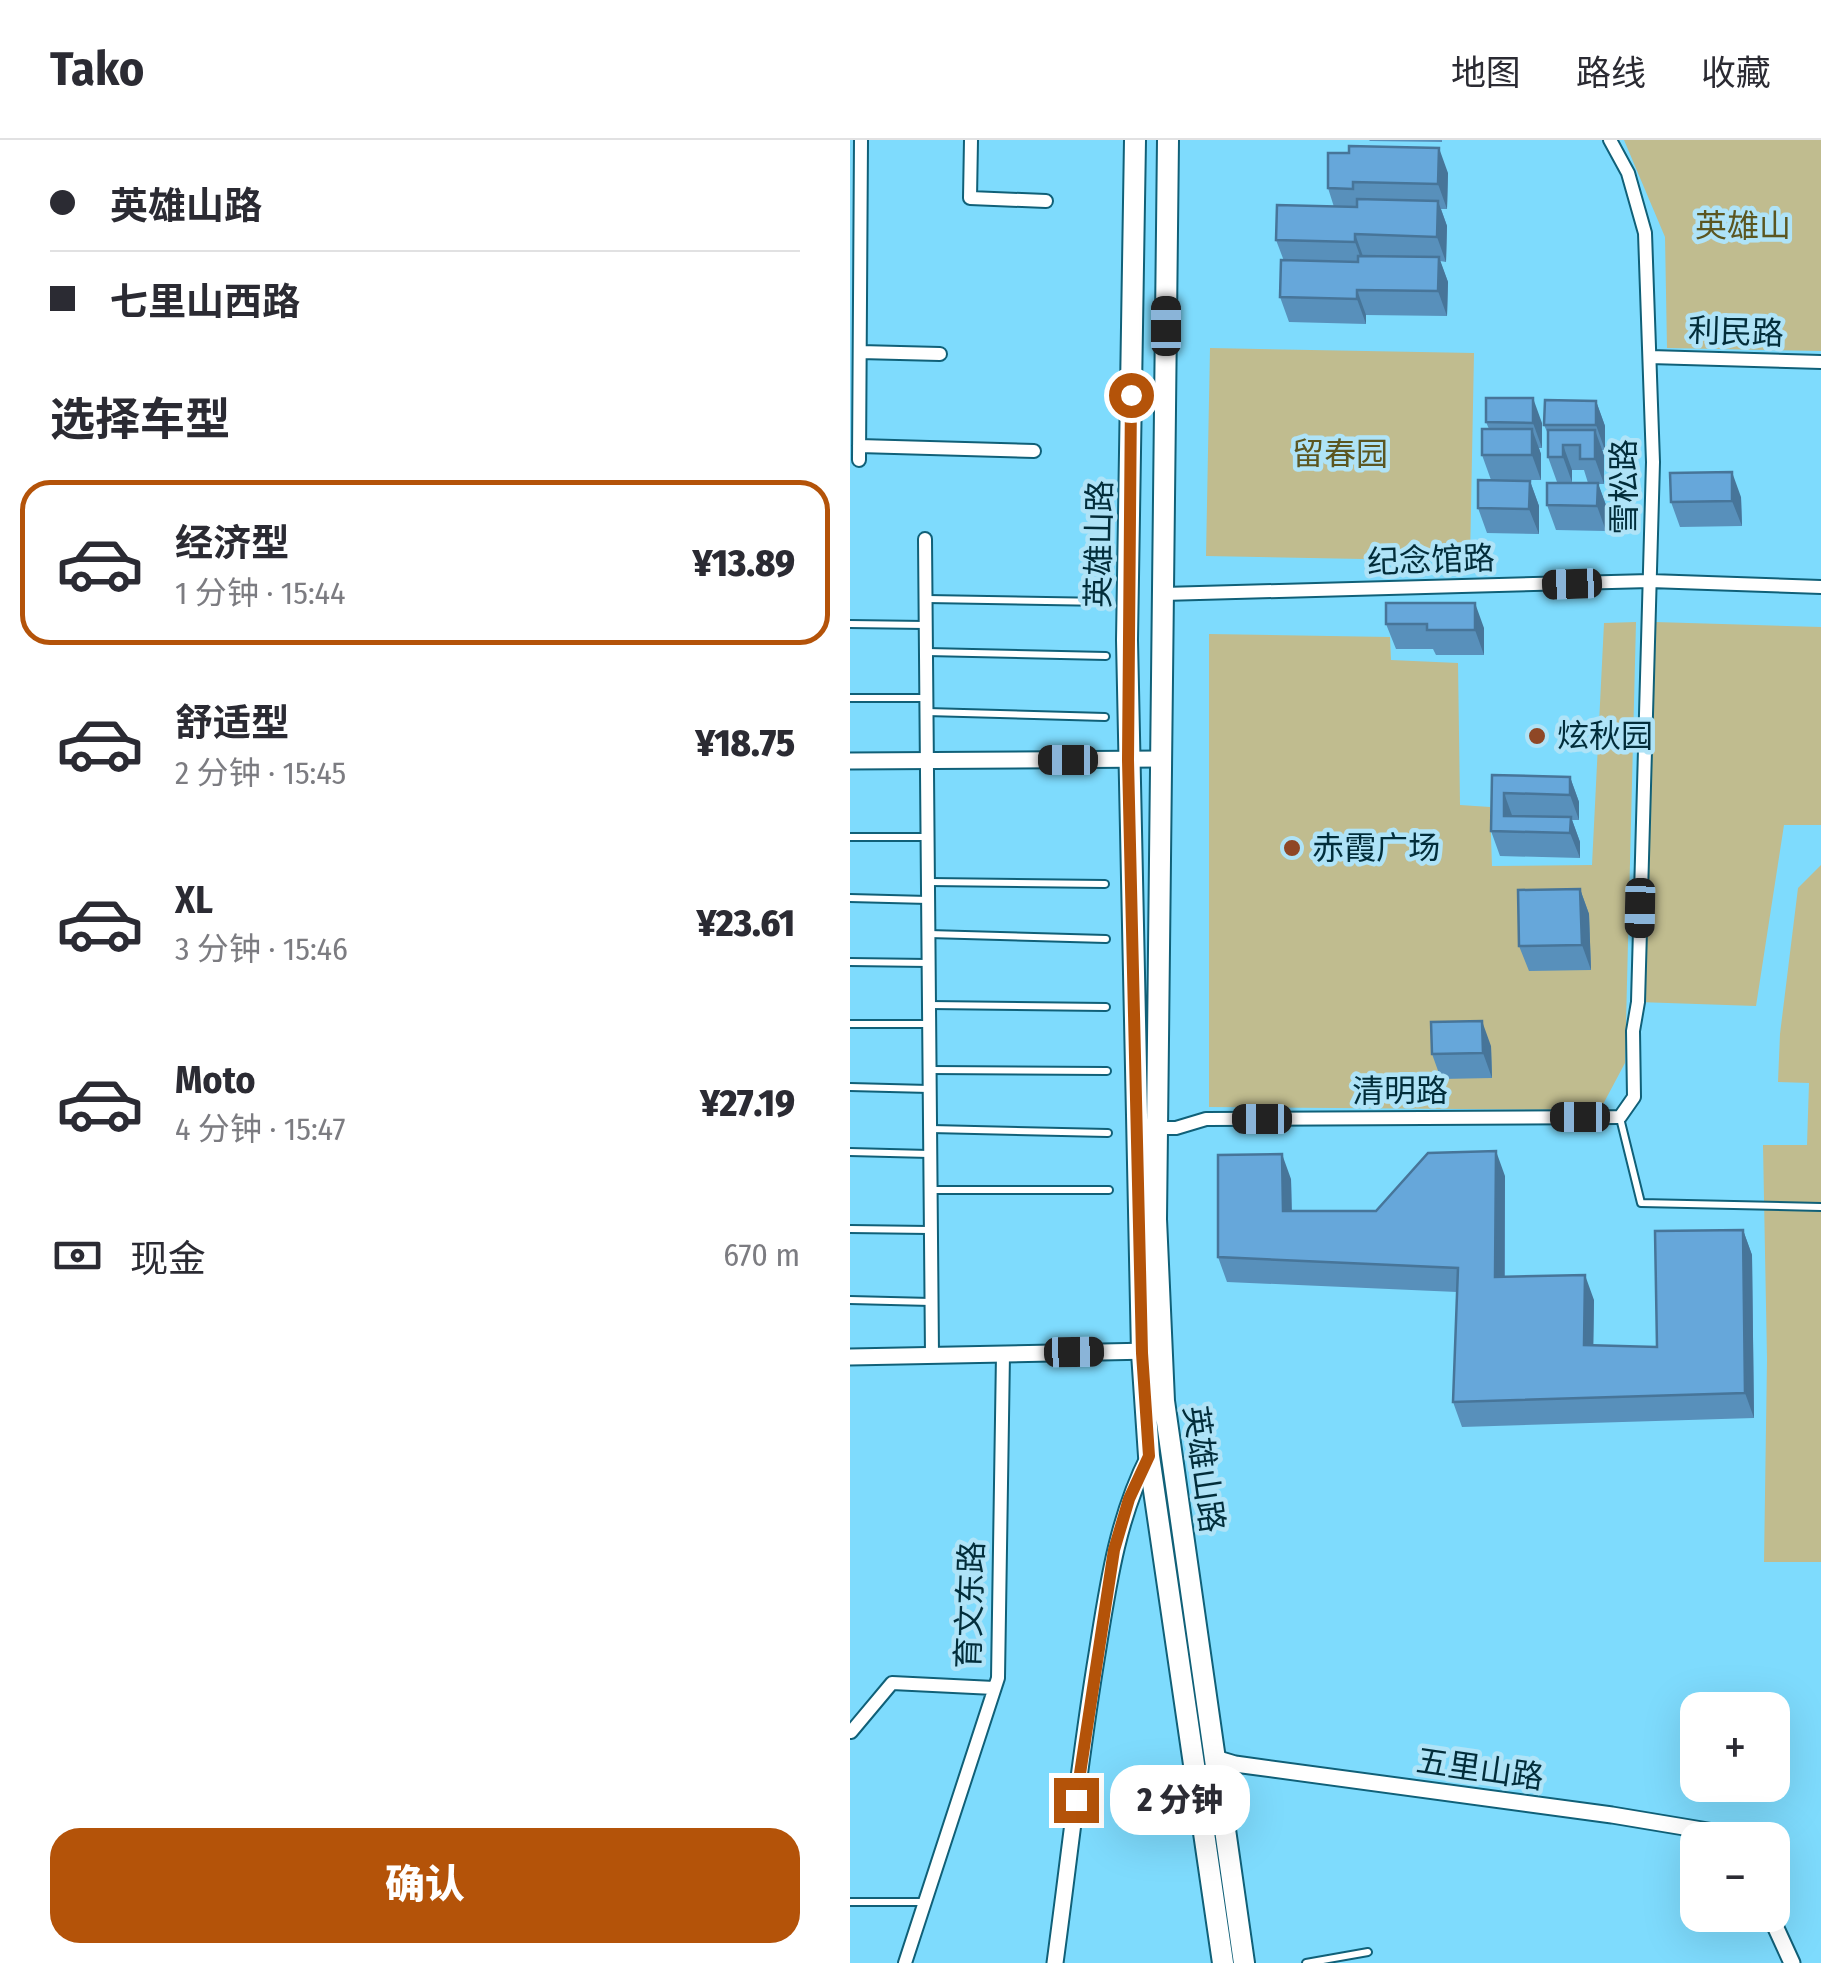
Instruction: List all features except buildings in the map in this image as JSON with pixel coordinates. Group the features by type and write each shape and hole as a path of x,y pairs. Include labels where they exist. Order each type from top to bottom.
{"main road":[{"name":"英雄山路","path":"1135,140 1128,760 1152,1351 1164,1401 1244,1963"},
{"name":"英雄山路","path":"1168,140 1157,1128 1149,1456 1223,1963"}],"street":[{"path":"861,140 855,303 860,352 855,390 860,453 1034,452"},
{"path":"971,140 970,198 1046,202"},
{"name":"雪松路","path":"1610,140 1628,172 1645,233 1654,462 1638,1002 1633,1031 1634,1096 1620,1116"},
{"path":"860,352 940,354"},
{"name":"利民路","path":"1650,357 1821,362"},
{"path":"925,538 932,1355"},
{"name":"纪念馆路","path":"1163,594 1650,581 1821,588"},
{"path":"850,761 1161,760"},
{"name":"清明路","path":"1157,1128 1176,1128 1206,1119 1620,1116"},
{"path":"850,1356 1152,1351"},
{"name":"育文东路","path":"905,1963 998,1678 1002,1354"},
{"path":"1055,1963 1091,1688 1114,1550 1129,1499 1149,1456"},
{"path":"851,1732 892,1683 994,1688"},
{"name":"五里山路","path":"1215,1758 1234,1764 1680,1826"},
{"path":"1778,1932 1792,1963"}],"lane":[{"path":"926,599 1107,602"},
{"path":"850,624 926,625"},
{"path":"926,652 1106,656"},
{"path":"850,698 1105,717"},
{"path":"850,837 927,837"},
{"path":"928,882 1105,884"},
{"path":"850,898 928,900"},
{"path":"928,934 1106,939"},
{"path":"850,962 928,962"},
{"path":"929,1005 1106,1007"},
{"path":"850,1024 929,1024"},
{"path":"929,1070 1107,1071"},
{"path":"850,1088 930,1089"},
{"path":"1620,1116 1641,1203 1821,1207"},
{"path":"930,1129 1108,1133"},
{"path":"850,1152 930,1154"},
{"path":"930,1190 1108,1190"},
{"path":"850,1228 931,1230"},
{"path":"850,1300 931,1302"},
{"path":"850,1902 923,1902"},
{"path":"1306,1963 1368,1952"}],"green space":[{"name":"英雄山","path":"1624,140 1821,140 1821,351 1667,348 1665,237"},
{"name":"留春园","path":"1210,348 1474,353 1470,561 1206,556"},
{"path":"1636,622 1625,1063 1600,1110 1209,1107 1209,634 1390,637 1391,660 1458,663 1460,805 1490,807 1492,866 1592,865 1604,623"},
{"path":"1655,622 1821,627 1821,825 1784,825 1756,1006 1638,1002"},
{"path":"1821,865 1821,1562 1764,1562 1767,1359 1763,1145 1807,1145 1809,1083 1778,1082 1780,1034 1798,888"}],"place":[{"name":"炫秋园","path":"1537,736"},
{"name":"赤霞广场","path":"1292,848"}],"route":[{"path":"1076,1800 1114,1550 1129,1499 1149,1456 1142,1353 1128,760 1131,395"}]}
